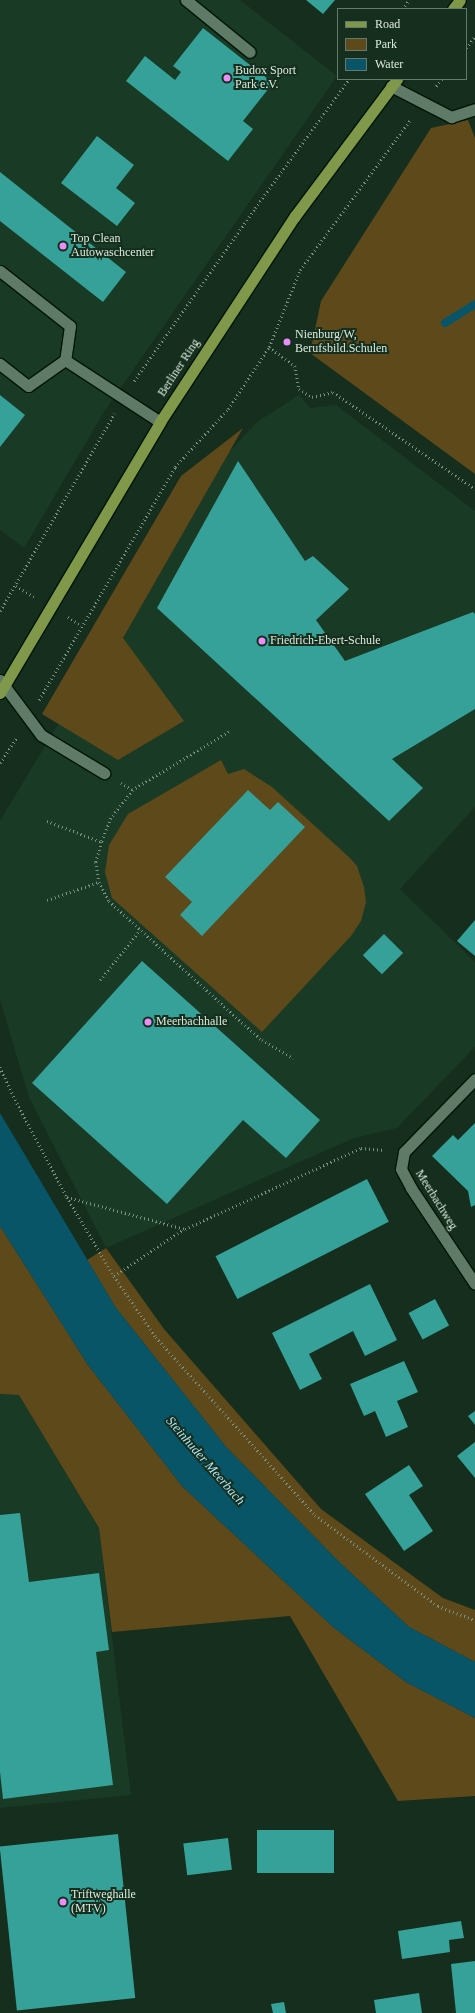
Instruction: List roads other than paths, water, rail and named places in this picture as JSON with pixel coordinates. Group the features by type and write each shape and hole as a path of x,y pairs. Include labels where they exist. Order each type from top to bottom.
{"main road":[{"path":"454,8 460,0"},
{"name":"Berliner Ring","path":"1,686 160,422 295,216 394,83"}],"street":[{"path":"186,0 250,52"},
{"path":"394,83 423,103 451,117 475,109"},
{"path":"0,271 70,326 65,360 28,386 0,364"},
{"path":"65,360 122,399 160,422"},
{"name":"Berliner Ring","path":"1,686 41,735 104,773"},
{"name":"Meerbachweg","path":"475,1079 404,1152 401,1169 411,1188 475,1284"}],"water":[{"name":"Steinhuder Meerbach","path":"0,1113 116,1308 226,1447 339,1562 409,1627 475,1662 475,1718 406,1682 333,1627 182,1486 88,1365 0,1226"}],"waterway":[{"path":"445,323 475,304"}],"place":[{"name":"Budox Sport Park e.V.","path":"227,78"},
{"name":"Top Clean Autowaschcenter","path":"63,246"},
{"name":"Nienburg/W, Berufsbild.Schulen","path":"287,342"},
{"name":"Friedrich-Ebert-Schule","path":"262,641"},
{"name":"Meerbachhalle","path":"148,1022"},
{"name":"Triftweghalle (MTV)","path":"63,1902"}]}
